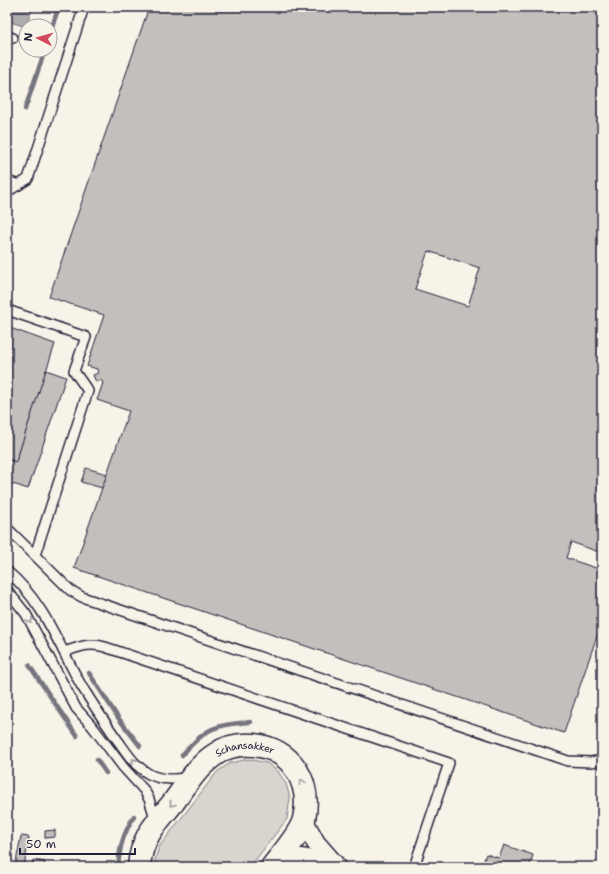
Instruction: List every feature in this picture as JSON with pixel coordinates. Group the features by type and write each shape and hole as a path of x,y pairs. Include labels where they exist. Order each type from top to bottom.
{"street":[{"name":"Schansakker","path":"139,867 140,854 146,839 204,763 230,746 244,744 274,749 287,758 298,772 305,787 306,802 304,820 295,838 276,862"},
{"path":"304,820 316,843 336,867"},
{"path":"276,862 306,858 317,860 333,867"}],"lane":[{"path":"7,192 28,179 84,7"},
{"path":"7,181 18,185"},
{"path":"7,310 86,337 74,371 88,391 35,555"},
{"path":"7,528 70,590 82,597 568,761 591,762 602,760"},
{"path":"7,571 18,580 36,601 81,684 131,759 150,775 162,778 178,779 194,775"},
{"path":"7,590 26,614 76,708 147,794 157,823"},
{"path":"39,638 53,631"},
{"path":"64,652 82,646 95,644 105,646 449,763 414,867"}],"shaded area":[{"path":"7,7 33,7 29,18 18,18 18,24 7,21"},
{"path":"248,759 267,763 278,771 286,784 290,798 287,819 250,867 156,867 155,860 159,847 217,772 230,763"}],"building":[{"path":"149,7 602,7 602,543 599,552 571,542 566,558 602,570 602,621 564,733 74,568 129,411 97,400 103,383 101,380 96,382 93,375 98,373 97,369 87,366 104,315 49,297","holes":["428,251 480,268 468,306 415,289"]},
{"path":"7,327 55,344 16,462 7,459"},
{"path":"46,370 66,377 28,489 7,482 7,459 16,462"},
{"path":"86,468 107,474 102,488 81,482"},
{"path":"55,830 55,837 45,838 45,831"},
{"path":"21,836 29,837 24,867 15,867"},
{"path":"504,845 533,855 529,867 482,867 486,854 499,858"},
{"path":"33,860 45,862 44,867 32,867"}],"waterway":[{"path":"43,7 57,12 59,7"},
{"path":"55,18 57,12"},
{"path":"25,109 42,58"},
{"path":"29,665 77,736"},
{"path":"89,673 119,719 140,746"},
{"path":"182,755 198,738 212,729 228,724 251,722"},
{"path":"97,760 106,773"},
{"path":"118,867 123,840 134,816"}]}
